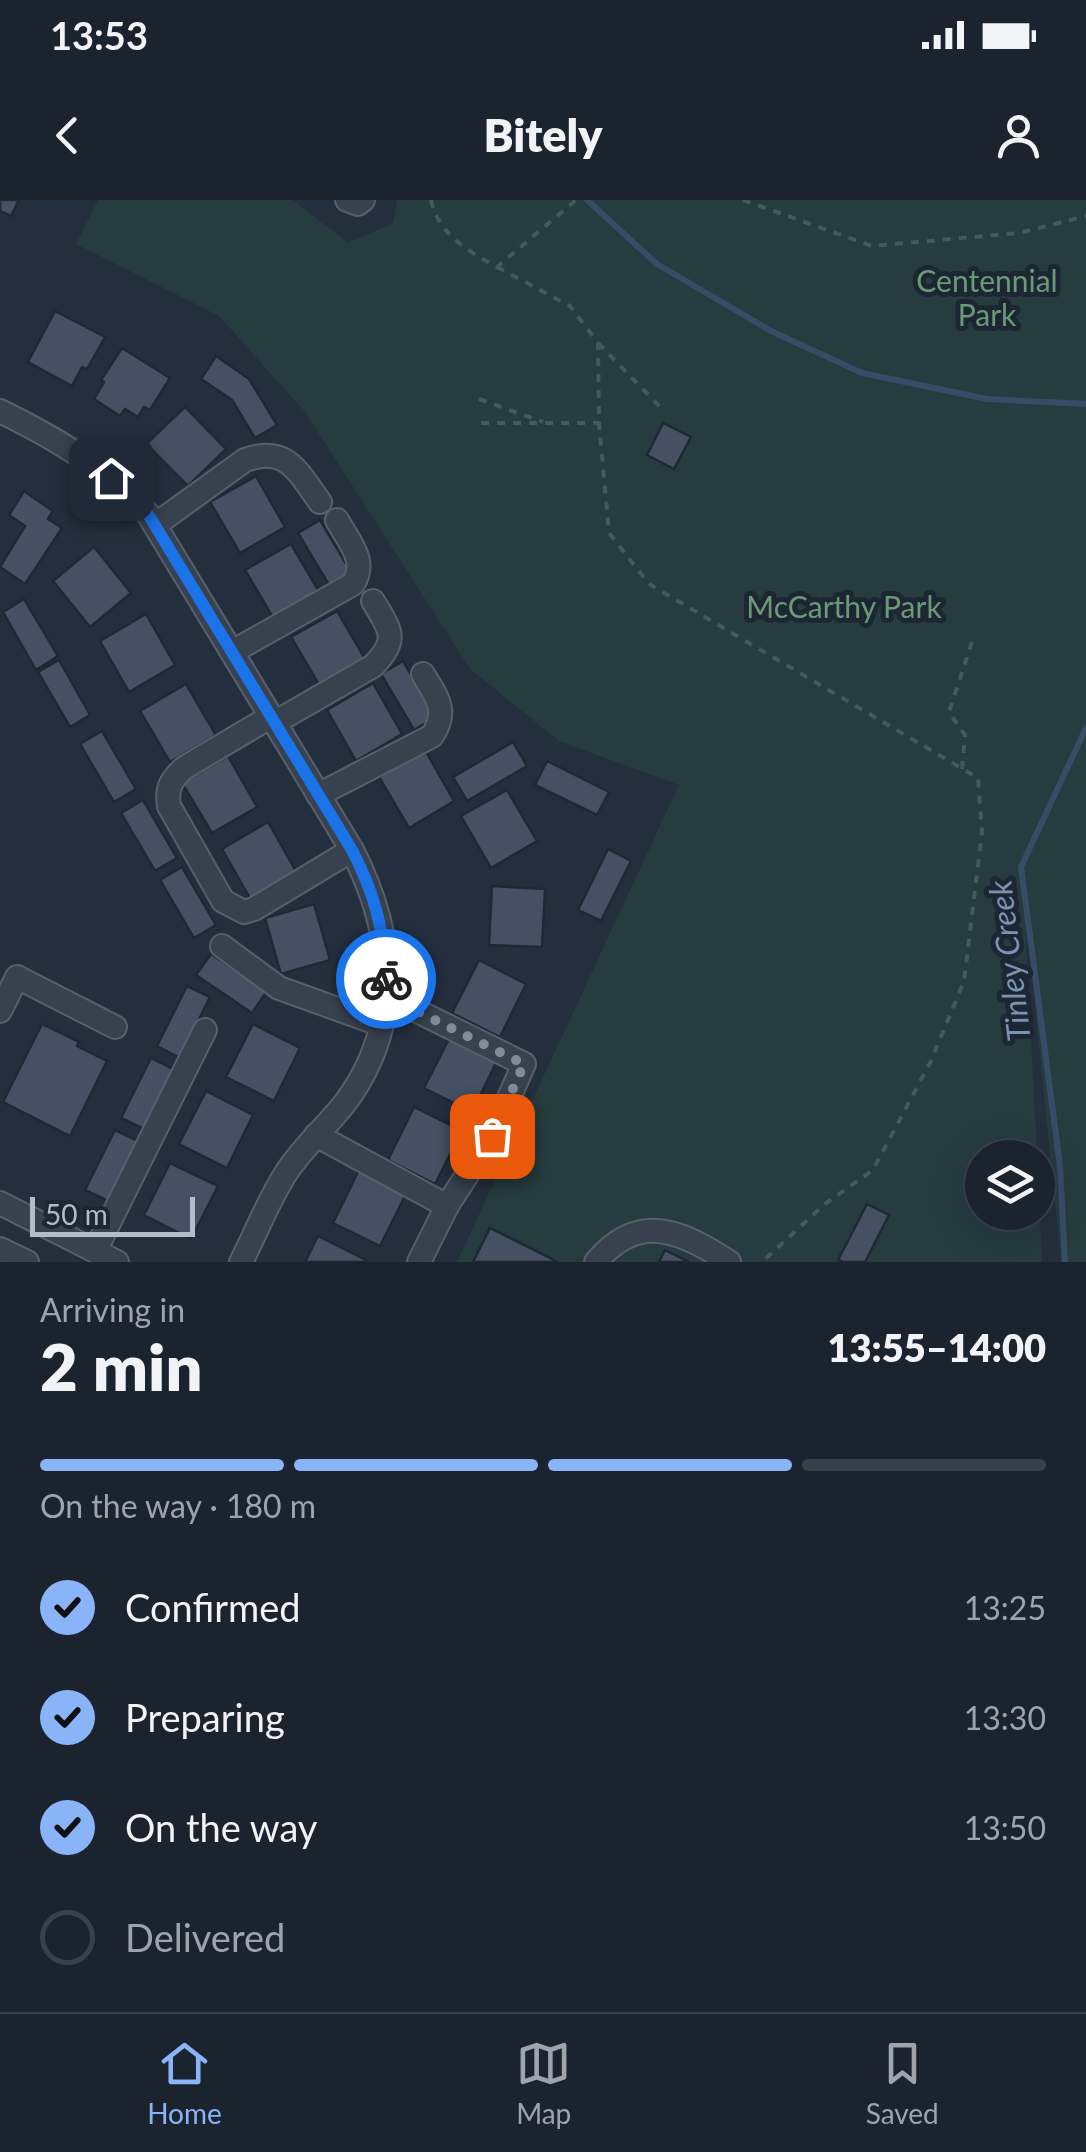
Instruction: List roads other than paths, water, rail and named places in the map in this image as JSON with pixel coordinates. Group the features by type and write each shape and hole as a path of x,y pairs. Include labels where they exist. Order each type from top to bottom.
{"street":[{"path":"347,200 358,204 363,200"},
{"path":"0,411 65,444 111,478 148,514 372,889 383,928 386,996 370,1064 344,1104 284,1176 241,1262"},
{"path":"155,525 245,460 262,454 280,456 293,465 320,502"},
{"path":"232,652 353,584 361,572 360,561 337,520"},
{"path":"352,850 244,912 223,901 169,806 167,792 184,768 373,666 385,654 391,632 373,600"},
{"path":"318,795 432,736 441,723 441,707 424,674"},
{"path":"222,946 279,988 382,1025"},
{"path":"0,1011 17,977 115,1028"},
{"path":"386,996 524,1064 492,1136 419,1262"},
{"path":"95,1251 205,1030"},
{"path":"316,1135 448,1206"},
{"path":"0,1203 117,1262"},
{"path":"596,1262 617,1241 639,1230 660,1229 729,1262"},
{"path":"0,1249 27,1262"}],"waterway":[{"path":"587,200 657,264 771,331 862,373 987,399 1086,404"},
{"name":"Tinley Creek","path":"1065,1262 1060,1166 1021,867 1086,728"}],"park label":[{"name":"Centennial Park","path":"987,299"},
{"name":"McCarthy Park","path":"844,608"}]}
